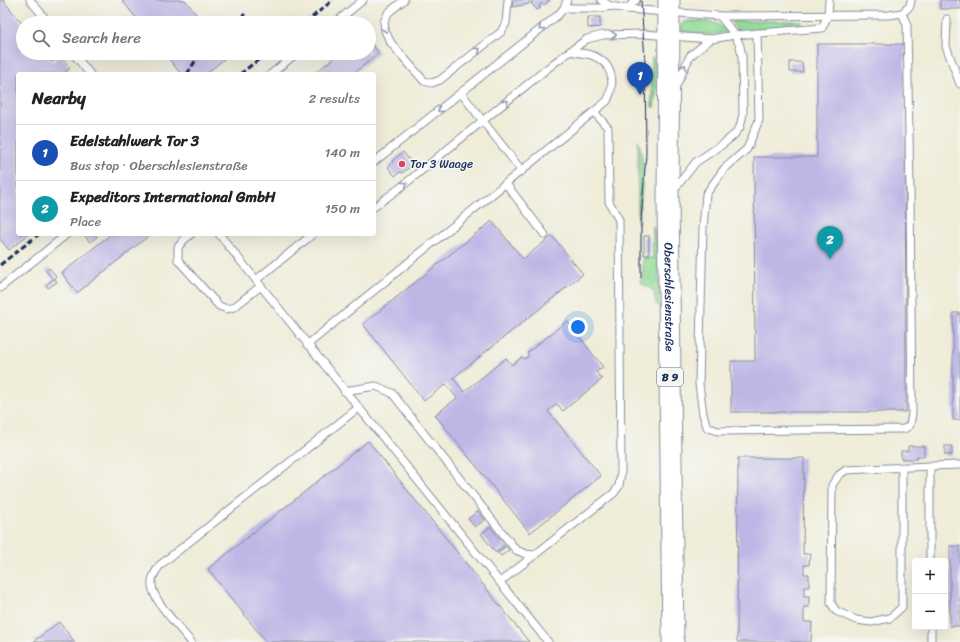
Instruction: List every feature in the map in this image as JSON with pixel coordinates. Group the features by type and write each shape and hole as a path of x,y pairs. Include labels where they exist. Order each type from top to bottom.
{"main road":[{"name":"Oberschlesienstraße","path":"669,7 668,197 673,642"}],"lane":[{"path":"30,0 43,16"},
{"path":"343,16 363,0"},
{"path":"404,0 388,13 384,22 385,31 391,42 424,81 432,83 440,80 500,32 506,23 508,0"},
{"path":"376,160 558,15 564,8 567,0"},
{"path":"601,0 610,6"},
{"path":"627,9 636,0"},
{"path":"376,206 587,39 603,35 644,34 711,39 735,35 822,28 828,15 829,0"},
{"path":"564,8 601,8 610,6 627,9 669,7 720,16 889,15 902,13 910,6 911,0"},
{"path":"757,33 759,120 747,149 724,169 706,194 703,228 699,384 703,414 707,427 718,430 904,429 910,425 912,413 907,25 902,13"},
{"path":"668,197 696,162 723,144 734,135 740,127 743,114 742,57 740,46 735,35 720,16"},
{"path":"947,19 946,46 960,84"},
{"path":"669,103 690,56 711,39"},
{"path":"307,345 607,101 612,92 613,83 610,70 601,60 592,56 570,51"},
{"path":"79,60 88,72"},
{"path":"273,72 288,60"},
{"path":"461,93 522,171"},
{"path":"500,582 614,493 619,486 621,471 619,220 609,202 608,128 594,113"},
{"path":"506,184 545,235"},
{"path":"0,288 65,236"},
{"path":"189,236 178,248 178,260 219,306 227,309 234,307 261,286"},
{"path":"221,236 344,391 548,642"},
{"path":"256,280 311,236"},
{"path":"344,391 376,386 392,393 516,550 526,554 535,555"},
{"path":"191,642 155,597 152,584 154,574 160,565 358,408"},
{"path":"902,467 902,607 890,618 871,622 856,620 836,611 831,603 832,485 839,475 846,470 902,467 960,465"},
{"path":"930,466 930,558"},
{"path":"930,630 931,642"}],"green space":[{"path":"731,21 801,21 802,26 738,32"},
{"path":"684,22 712,22 729,32 699,34 682,31 681,26"},
{"path":"652,57 658,74 654,107 652,107"},
{"path":"638,140 641,150 643,171 638,223"},
{"path":"653,226 659,251 659,305 656,305 654,291 640,282 643,278 643,258 653,258"}],"building":[{"path":"0,0 3,0 16,16 16,60 50,60 52,62 55,60 63,60 70,68 65,72 16,72 16,236 26,236 9,250 0,239"},
{"path":"122,0 185,0 198,16 135,16"},
{"path":"513,0 529,0 530,2 528,4 512,7"},
{"path":"531,0 550,0 544,5 542,3 539,6 541,7 537,10 531,3 533,2"},
{"path":"940,0 960,0 960,9 940,9"},
{"path":"588,17 600,17 600,27 588,28"},
{"path":"817,44 905,44 906,412 731,412 731,361 755,361 754,157 817,157"},
{"path":"170,60 223,60 208,72 179,72"},
{"path":"331,60 370,60 355,72 316,72"},
{"path":"790,62 802,62 803,72 790,72"},
{"name":"Tor 3 Waage","path":"403,152 413,165 395,176 388,167 393,163 392,161"},
{"path":"492,221 523,259 552,236 583,274 453,378 464,392 506,358 512,365 522,357 524,359 529,356 527,353 567,321 603,367 596,372 602,379 563,411 557,404 548,411 601,476 530,533 435,415 457,398 446,384 424,401 363,324"},
{"path":"85,236 96,236 97,237 90,242"},
{"path":"108,236 148,236 77,293 62,273"},
{"path":"644,236 649,236 649,255 644,255"},
{"path":"49,268 56,276 54,278 57,282 48,288 46,285 53,279 46,271"},
{"path":"953,313 960,313 960,420 953,420"},
{"path":"368,441 529,642 266,642 208,569"},
{"path":"908,446 924,446 924,456 917,456 917,459 901,459 901,451 908,451"},
{"path":"945,446 952,446 952,455 945,455"},
{"path":"738,458 804,458 803,554 810,554 809,565 804,565 804,574 809,574 809,587 804,587 804,596 809,596 809,607 804,607 804,622 812,622 811,642 737,642"},
{"path":"478,511 485,520 475,527 468,519"},
{"path":"490,527 505,545 496,553 481,534"},
{"path":"506,546 509,550 501,556 498,553"},
{"path":"950,546 960,546 960,626 950,626"},
{"path":"59,622 75,642 33,642"}],"tram line":[{"path":"641,0 645,61 646,154 641,222 641,278"}],"railway":[{"path":"314,16 333,0"},
{"path":"188,72 196,60"},
{"path":"243,72 258,60"},
{"path":"0,265 36,236"}],"place":[{"name":"Edelstahlwerk Tor 3","path":"640,95"},
{"name":"Tor 3 Waage","path":"402,164"},
{"name":"Expeditors International GmbH","path":"830,259"}]}
